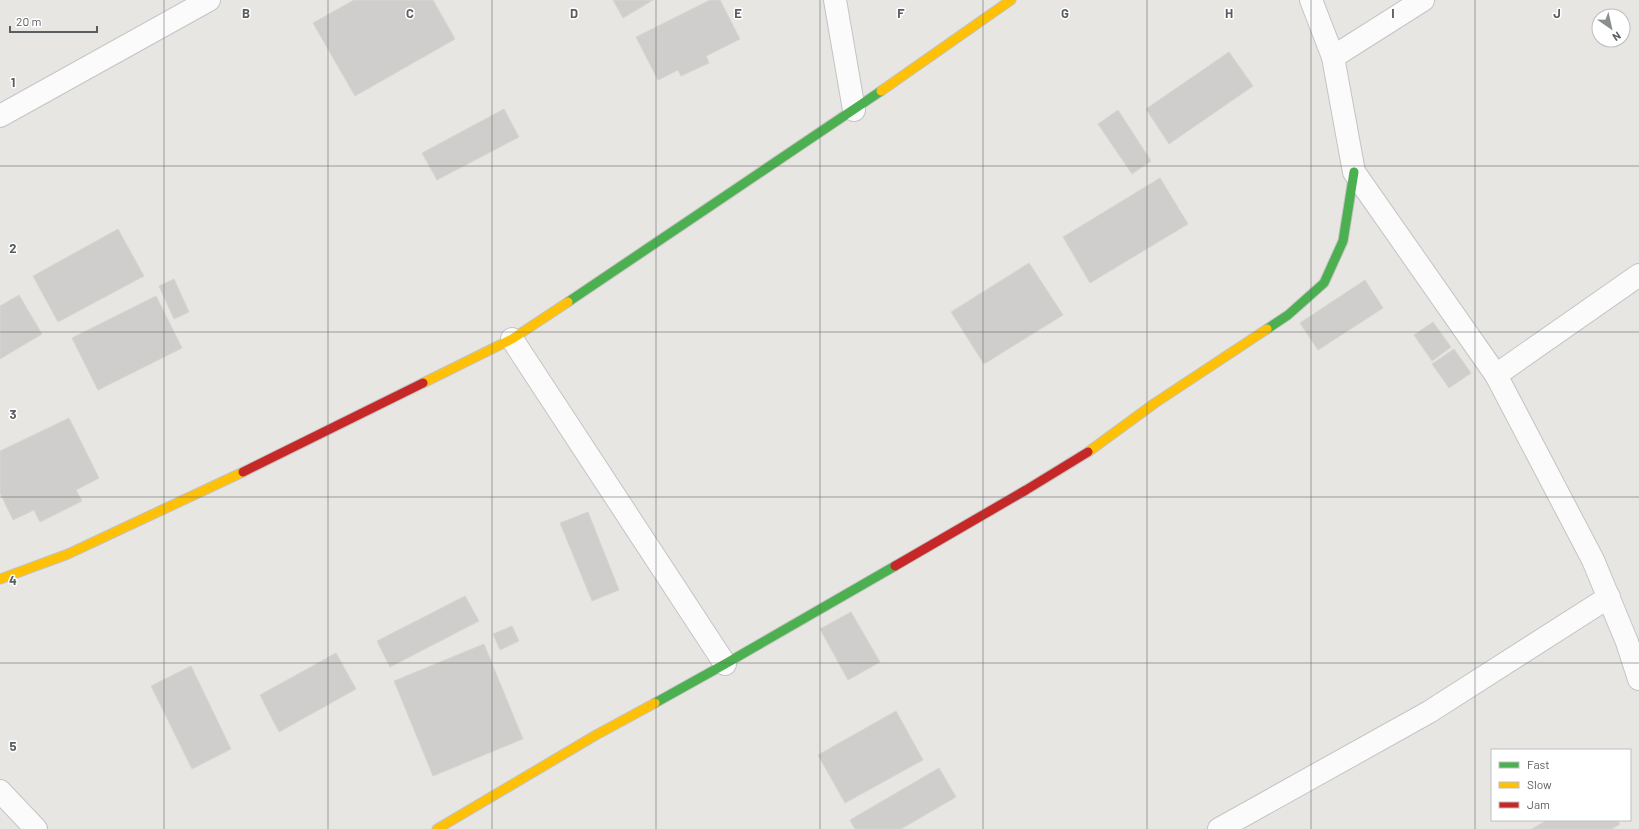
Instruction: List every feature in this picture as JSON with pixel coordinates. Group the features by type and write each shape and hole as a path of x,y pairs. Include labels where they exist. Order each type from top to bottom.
{"street":[{"path":"0,116 209,0"},
{"path":"835,0 854,110"},
{"path":"0,579 68,554 268,460 512,339 854,110 1011,0"},
{"path":"437,829 596,735 725,664 1084,455 1161,399 1288,316 1324,283 1344,241 1354,172 1333,57 1311,0"},
{"path":"1333,57 1423,0"},
{"path":"1354,172 1496,375 1593,560 1609,597 1633,639 1639,679"},
{"path":"1496,375 1639,275"},
{"path":"512,339 725,664"},
{"path":"1219,829 1429,712 1609,597"},
{"path":"0,791 36,829"}],"building":[{"path":"354,0 433,0 455,39 355,96 313,23"},
{"path":"613,0 653,0 623,18"},
{"path":"710,0 720,0 740,39 706,56 709,63 681,76 678,70 658,80 636,37"},
{"path":"1229,52 1253,86 1169,144 1146,109"},
{"path":"504,109 519,137 437,180 422,153"},
{"path":"1118,110 1151,161 1132,174 1098,124"},
{"path":"1160,178 1188,224 1090,283 1063,237"},
{"path":"118,229 144,276 58,322 33,276"},
{"path":"1029,263 1063,315 984,364 951,312"},
{"path":"174,279 189,312 174,319 159,286"},
{"path":"1365,280 1383,308 1318,350 1300,323"},
{"path":"19,295 42,334 0,359 0,306"},
{"path":"156,296 182,348 98,390 72,338"},
{"path":"1433,322 1451,347 1432,361 1414,335"},
{"path":"1454,349 1471,373 1449,388 1432,364"},
{"path":"69,418 99,478 76,490 82,501 40,522 34,510 13,520 0,493 0,451"},
{"path":"588,512 619,590 592,601 560,523"},
{"path":"465,596 479,621 390,667 377,641"},
{"path":"851,612 880,662 848,680 820,629"},
{"path":"512,626 519,641 500,650 493,634"},
{"path":"484,644 523,739 433,776 394,681"},
{"path":"336,653 356,689 279,732 260,695"},
{"path":"191,666 231,749 192,769 151,686"},
{"path":"896,711 923,760 845,803 818,755"},
{"path":"939,768 956,797 901,829 855,829 850,820"},
{"path":"1545,821 1618,821 1620,824 1612,829 1532,829"}],"traffic: fast":[{"path":"568,302 881,91"},
{"path":"1267,329 1288,315 1324,283 1343,241 1354,172"},
{"path":"655,703 895,566"}],"traffic: slow":[{"path":"881,91 1011,0"},
{"path":"423,383 512,339 568,302"},
{"path":"1088,452 1155,403 1267,329"},
{"path":"0,579 68,554 243,472"},
{"path":"437,829 596,735 655,703"}],"traffic: jam":[{"path":"243,472 423,383"},
{"path":"895,566 1088,452"}]}
